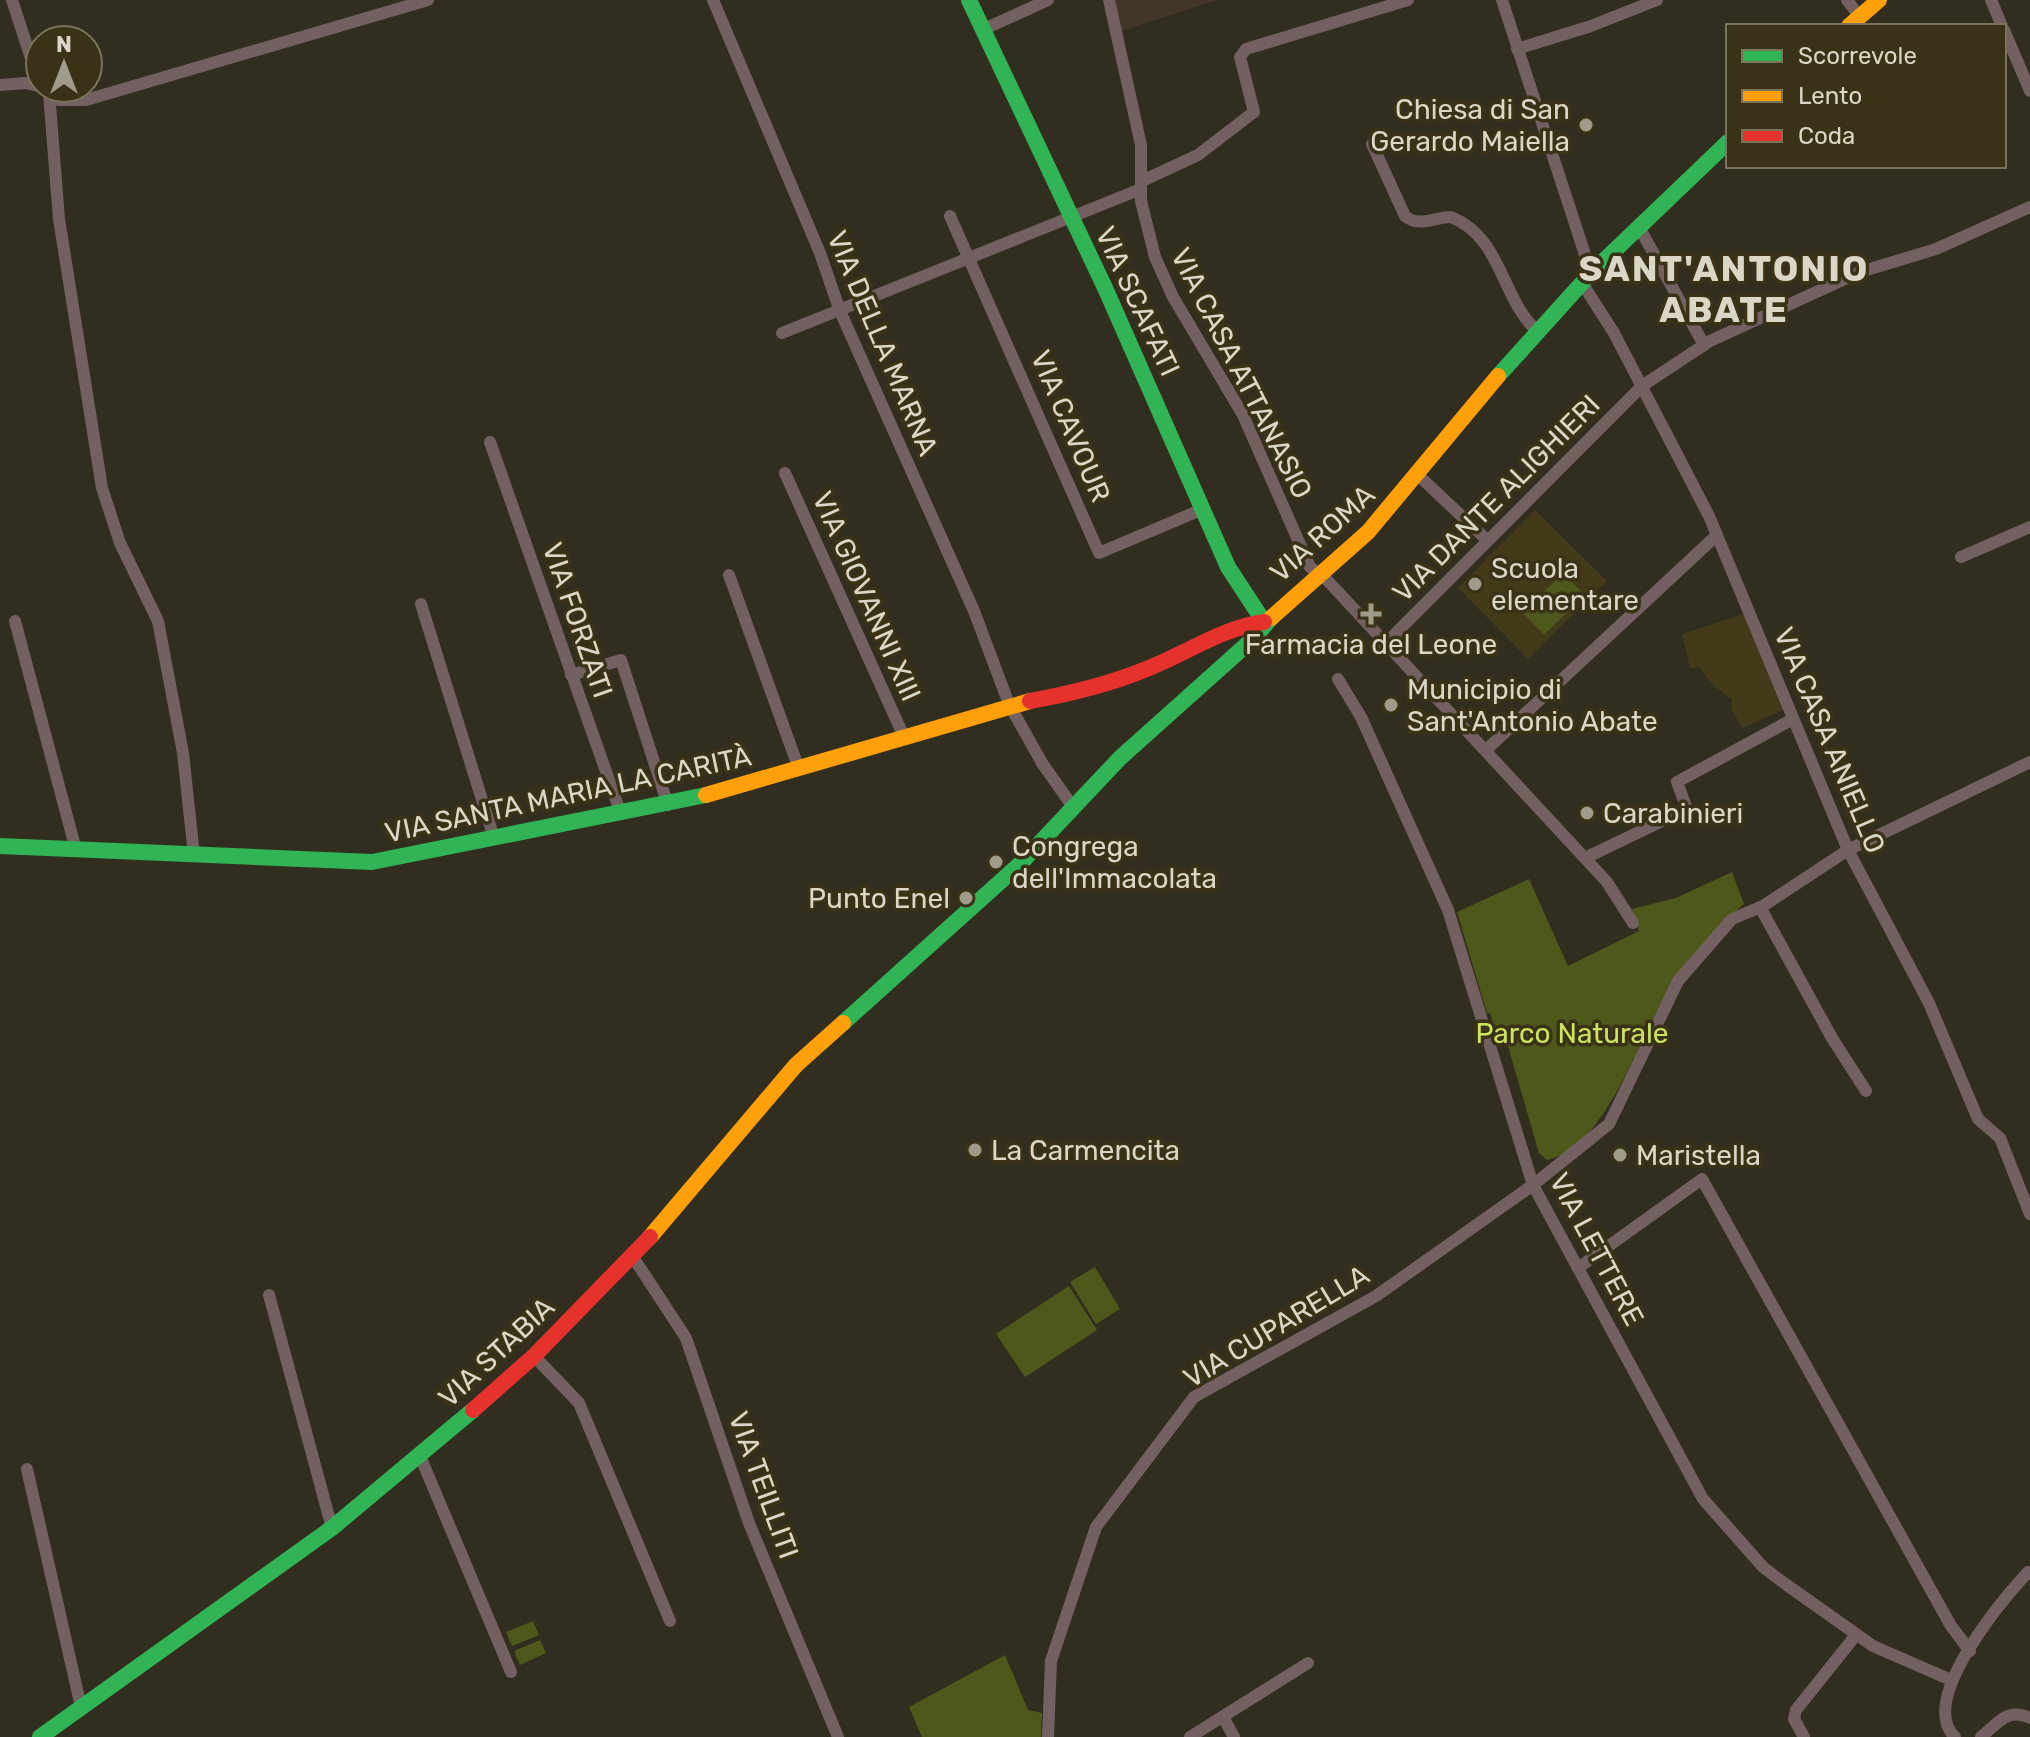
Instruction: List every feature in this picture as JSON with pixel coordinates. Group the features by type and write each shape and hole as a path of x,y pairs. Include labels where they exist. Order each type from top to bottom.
{"main road":[{"name":"VIA SCAFATI","path":"969,0 1228,567 1264,622"},
{"path":"1854,21 1879,0"},
{"name":"VIA ROMA","path":"933,943 1020,864 1120,758 1254,638 1264,622 1368,532 1586,278 1726,144"},
{"name":"VIA SANTA MARIA LA CARITÀ","path":"0,846 372,862 668,805 905,739 939,725 1009,704 1076,693 1145,670 1241,625 1264,622"},
{"name":"VIA STABIA","path":"40,1737 332,1528 534,1356 633,1257 796,1065 933,943"}],"street":[{"path":"12,0 24,34"},
{"path":"378,0 382,14"},
{"path":"104,95 428,0"},
{"name":"VIA DELLA MARNA","path":"713,0 820,253 840,311 974,611 1009,704 1042,763 1073,807"},
{"path":"982,30 1048,0"},
{"name":"VIA CASA ATTANASIO","path":"1109,0 1141,145 1145,228 1173,297 1243,415 1316,575"},
{"path":"782,333 1070,220 1142,185 1198,155 1254,112 1241,52 1408,0"},
{"name":"VIA CASA ANIELLO","path":"1502,0 1586,278 1717,535 1848,850 1929,1003 1978,1119 2000,1138 2030,1214"},
{"path":"1517,49 1591,26 1657,0"},
{"path":"1847,0 1854,21"},
{"path":"1991,0 2001,24"},
{"path":"2006,35 2030,91"},
{"path":"0,85 24,87"},
{"path":"45,104 59,219 102,488 120,543 158,621 183,753 194,855"},
{"path":"1372,144 1405,216 1423,222 1451,217 1478,234 1493,253 1522,318 1538,332"},
{"name":"VIA DANTE ALIGHIERI","path":"1384,645 1642,386 1704,345 1860,272 1936,249 2030,207"},
{"name":"VIA CAVOUR","path":"950,216 1015,356 1099,553 1203,509"},
{"path":"1639,227 1704,345"},
{"name":"VIA FORZATI","path":"490,442 621,814"},
{"name":"VIA GIOVANNI XIII","path":"785,473 905,739"},
{"path":"1418,475 1487,540"},
{"path":"1961,557 2030,527"},
{"path":"1486,750 1717,535"},
{"path":"729,575 799,769"},
{"path":"1316,575 1328,581 1384,645 1607,882 1633,923"},
{"path":"421,604 494,838"},
{"path":"15,621 76,850"},
{"path":"571,675 621,660 668,805"},
{"name":"VIA LETTERE","path":"1338,679 1361,717 1448,910 1533,1185 1703,1499 1763,1567 1856,1635 1907,1663 1951,1680"},
{"path":"1585,858 1687,809 1677,782 1793,719"},
{"name":"VIA CUPARELLA","path":"1048,1737 1051,1661 1096,1527 1194,1397 1376,1296 1533,1185 1609,1124 1678,981 1732,919 1760,907 1848,850 2030,762"},
{"path":"1760,907 1832,1038 1866,1091"},
{"path":"1578,1268 1702,1179 1951,1626 1970,1651"},
{"name":"VIA TEILLITI","path":"633,1257 686,1338 749,1523 838,1737"},
{"path":"269,1295 332,1528"},
{"path":"534,1356 579,1403 670,1621"},
{"path":"420,1456 511,1672"},
{"path":"27,1469 81,1707"},
{"path":"1955,1737 1945,1725 1943,1715 1951,1680 2008,1594 2028,1572 2030,1574"},
{"path":"1804,1737 1794,1719 1796,1710 1856,1635"},
{"path":"1190,1737 1308,1663"},
{"path":"1981,1737 2009,1714 2018,1712 2030,1718"},
{"path":"1223,1717 1234,1737"}],"shaded area":[{"path":"1114,0 1217,0 1121,31"},
{"path":"1535,510 1607,581 1528,659 1458,588"},
{"path":"1744,614 1785,709 1743,728 1732,711 1732,699 1714,686 1699,667 1690,668 1682,634"}],"green space":[{"path":"1563,573 1585,595 1544,635 1523,613"},
{"name":"Parco Naturale","path":"1732,872 1744,904 1706,941 1674,982 1621,1084 1588,1133 1569,1151 1547,1160 1539,1153 1505,1036 1497,1037 1490,1013 1487,1013 1457,912 1529,879 1568,966 1639,931 1632,909 1676,898"},
{"path":"1095,1267 1120,1309 1096,1324 1070,1282"},
{"path":"1069,1286 1097,1330 1025,1377 996,1334"},
{"path":"533,1621 539,1635 512,1646 506,1632"},
{"path":"540,1640 546,1653 520,1665 514,1651"},
{"path":"1005,1655 1028,1710 1042,1713 1041,1737 922,1737 909,1707"}],"traffic: fast":[{"path":"969,0 1106,290 1228,567 1264,622"},
{"path":"1498,376 1591,273 1726,144"},
{"path":"843,1023 1020,864 1120,758 1254,638 1271,618"},
{"path":"0,846 372,862 706,795"},
{"path":"40,1737 332,1528 473,1410"}],"traffic: slow":[{"path":"1851,24 1879,0"},
{"path":"1271,618 1368,532 1498,376"},
{"path":"706,795 1030,701"},
{"path":"650,1237 796,1065 843,1023"}],"traffic: jam":[{"path":"1030,701 1116,680 1233,630 1264,622"},
{"path":"473,1410 534,1356 650,1237"}],"place":[{"name":"Chiesa di San Gerardo Maiella","path":"1586,125"},
{"name":"Scuola elementare","path":"1475,584"},
{"name":"Farmacia del Leone","path":"1371,614"},
{"name":"Municipio di Sant'Antonio Abate","path":"1391,705"},
{"name":"Carabinieri","path":"1587,813"},
{"name":"Congrega dell'Immacolata","path":"996,862"},
{"name":"Punto Enel","path":"966,898"},
{"name":"La Carmencita","path":"975,1150"},
{"name":"Maristella","path":"1620,1155"}],"district":[{"name":"SANT'ANTONIO ABATE","path":"1724,288"}]}
